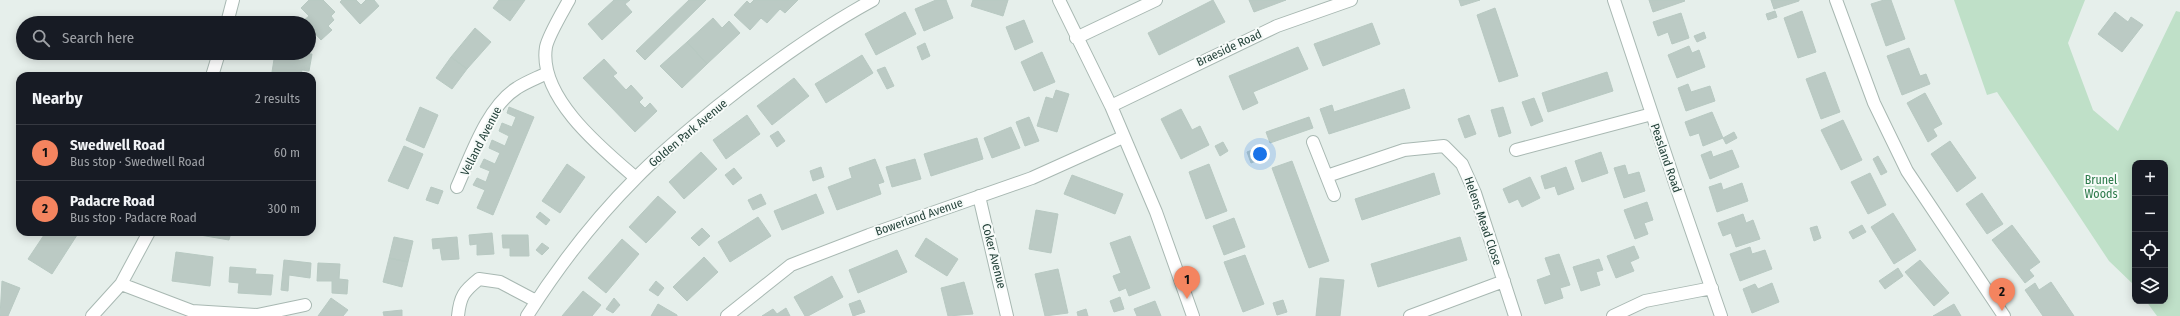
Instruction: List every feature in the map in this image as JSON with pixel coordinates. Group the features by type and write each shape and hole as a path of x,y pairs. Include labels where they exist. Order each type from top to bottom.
{"street":[{"path":"229,16 233,0"},
{"path":"569,0 546,46 547,73 572,117 602,149 636,178"},
{"name":"Golden Park Avenue","path":"527,316 584,237 636,178 688,130 761,72 838,20 873,0"},
{"path":"1059,0 1076,38 1111,106 1156,212 1193,316"},
{"path":"1076,38 1156,0"},
{"name":"Braeside Road","path":"1111,106 1277,26 1351,0"},
{"name":"Peasland Road","path":"1614,0 1721,316"},
{"path":"1836,0 1874,103 1908,171 2004,316"},
{"path":"213,72 217,60"},
{"name":"Velland Avenue","path":"457,187 474,148 495,108 516,88 547,73"},
{"path":"1516,150 1652,114"},
{"name":"Bowerland Avenue","path":"727,316 791,265 869,235 1032,178 1123,137"},
{"path":"1313,142 1334,195"},
{"name":"Helens Mead Close","path":"1327,176 1404,150 1444,146 1462,164 1470,182 1515,316"},
{"name":"Coker Avenue","path":"979,196 1007,316"},
{"path":"92,316 121,284 147,236"},
{"path":"458,316 459,301 466,289 479,279 500,282 536,302"},
{"name":"Helens Mead Close","path":"1410,316 1504,282"},
{"path":"121,284 192,311 257,315 305,305"},
{"path":"1613,316 1645,301 1712,288"}],"green space":[{"name":"Brunel Woods","path":"1954,0 2085,0 2068,43 2093,110 2118,131 2176,11 2180,12 2180,316 2157,316 2148,304 2168,304 2168,160 2132,160 2132,283 2109,261 1997,92 1987,95"}],"building":[{"path":"309,0 323,0 335,12 331,16 334,20 328,26 332,30 321,40 316,35 316,16 309,16 301,8"},
{"path":"342,0 356,0 361,5 366,0 374,0 379,6 360,24 340,2"},
{"path":"499,0 525,0 510,21 493,8"},
{"path":"614,0 630,0 625,4 632,12 602,40 588,24"},
{"path":"689,0 706,0 645,60 636,51"},
{"path":"754,0 798,0 785,13 780,9 767,23 761,18 750,30 734,15 747,1 750,4"},
{"path":"936,0 946,0 953,18 924,31 915,9"},
{"path":"973,0 1008,0 1003,16 971,6"},
{"path":"1213,0 1225,22 1159,55 1148,33"},
{"path":"1249,0 1286,0 1254,12"},
{"path":"1459,0 1480,0 1461,6"},
{"path":"1649,0 1684,0 1685,1 1653,12"},
{"path":"1771,0 1799,0 1799,1 1774,9"},
{"path":"1884,0 1891,0 1905,39 1886,46 1871,4"},
{"path":"1495,8 1518,76 1499,82 1477,15"},
{"path":"1775,11 1777,17 1768,20 1766,14"},
{"path":"1802,11 1816,52 1798,58 1784,18"},
{"path":"905,12 916,34 876,55 865,34"},
{"path":"2115,12 2128,22 2131,17 2143,25 2122,52 2098,34"},
{"path":"1681,13 1689,38 1672,44 1668,32 1658,36 1653,22"},
{"path":"713,18 722,28 729,21 740,33 707,64 687,42"},
{"path":"1024,20 1033,42 1015,50 1006,27"},
{"path":"1372,23 1380,44 1323,66 1314,44"},
{"path":"475,28 491,42 467,69 451,57"},
{"path":"1704,32 1706,38 1697,42 1694,36"},
{"path":"687,42 707,64 682,88 660,66"},
{"path":"925,43 930,56 922,60 917,47"},
{"path":"1689,46 1692,53 1699,50 1705,67 1677,78 1668,55"},
{"path":"1298,47 1308,69 1253,92 1258,103 1243,110 1229,76"},
{"path":"1909,48 1920,76 1926,74 1930,84 1902,95 1887,56"},
{"path":"1042,52 1055,82 1034,91 1021,62"},
{"path":"862,55 873,73 826,103 815,84"},
{"path":"451,57 467,69 452,89 436,78"},
{"path":"604,59 617,73 613,76 626,90 631,85 643,98 639,102 645,108 650,103 657,111 635,132 583,78"},
{"path":"274,60 311,60 309,71 272,72"},
{"path":"885,67 894,86 887,89 877,70"},
{"path":"1607,72 1613,91 1548,112 1542,93"},
{"path":"1825,72 1840,112 1821,119 1806,79"},
{"path":"794,78 809,96 772,125 757,106"},
{"path":"1688,84 1691,92 1710,86 1715,101 1686,111 1678,88"},
{"path":"1404,89 1410,108 1329,134 1320,109 1332,105 1334,112"},
{"path":"1056,90 1069,94 1057,132 1037,126 1046,97 1053,99"},
{"path":"1925,93 1942,124 1933,129 1937,136 1928,142 1907,103"},
{"path":"1534,98 1543,121 1531,126 1522,102"},
{"path":"420,107 438,115 424,148 406,140"},
{"path":"509,107 534,117 493,215 477,208 485,190 473,185 477,178 486,182 490,171 480,167 484,159 495,164 500,153 489,148 492,140 505,146 509,136 499,131 502,123 512,127 516,117 507,113"},
{"path":"1503,107 1511,133 1499,137 1491,110"},
{"path":"1181,109 1192,130 1200,126 1209,145 1181,159 1161,119"},
{"path":"1712,112 1723,138 1703,146 1699,133 1690,136 1685,122"},
{"path":"747,115 760,134 726,159 713,140"},
{"path":"1469,115 1476,134 1465,138 1458,119"},
{"path":"1029,117 1039,141 1025,146 1016,122"},
{"path":"1309,117 1313,128 1270,143 1266,132"},
{"path":"1843,120 1862,160 1841,170 1821,130"},
{"path":"1011,127 1020,148 992,158 984,138"},
{"path":"778,131 785,141 777,147 770,136"},
{"path":"1734,132 1737,138 1726,144 1723,138"},
{"path":"977,138 983,159 931,176 924,154"},
{"path":"1950,141 1976,178 1957,192 1931,154"},
{"path":"1223,142 1228,151 1220,156 1215,146"},
{"path":"404,146 423,154 408,189 388,181"},
{"path":"1257,148 1261,159 1251,163 1247,152"},
{"path":"1732,150 1739,167 1710,179 1701,155 1711,151 1713,157"},
{"path":"701,152 717,169 684,199 669,182"},
{"path":"1601,152 1608,173 1582,182 1575,161"},
{"path":"1878,156 1887,172 1881,175 1873,159"},
{"path":"875,159 884,182 878,184 881,194 837,210 828,187 852,178 849,168"},
{"path":"915,159 921,179 892,187 886,167"},
{"path":"1292,161 1329,261 1309,268 1272,168"},
{"path":"567,164 585,177 560,213 542,201"},
{"path":"1209,164 1227,211 1206,219 1189,172"},
{"path":"1625,165 1628,175 1639,172 1645,191 1624,198 1614,168"},
{"path":"821,167 824,177 813,181 810,171"},
{"path":"1566,167 1574,189 1558,195 1555,186 1545,189 1541,176"},
{"path":"734,168 742,178 733,185 725,175"},
{"path":"1434,173 1440,194 1362,220 1355,199"},
{"path":"1870,173 1886,205 1868,214 1851,182"},
{"path":"1072,175 1123,194 1115,214 1064,194"},
{"path":"1530,177 1540,198 1522,207 1518,199 1509,203 1503,189"},
{"path":"1721,183 1723,190 1742,183 1748,201 1717,212 1709,187"},
{"path":"431,187 443,191 438,204 426,200"},
{"path":"1982,193 2003,224 1987,234 1966,204"},
{"path":"761,194 766,204 753,210 748,200"},
{"path":"816,194 824,213 782,230 774,211"},
{"path":"658,196 676,212 646,243 629,227"},
{"path":"1647,202 1653,220 1644,223 1648,234 1635,239 1624,210"},
{"path":"1036,210 1058,214 1051,253 1029,249"},
{"path":"540,212 550,220 546,225 536,217"},
{"path":"1893,213 1916,250 1894,264 1871,227"},
{"path":"1743,214 1746,223 1753,220 1760,239 1736,247 1731,233 1723,236 1718,223"},
{"path":"758,217 771,236 730,262 718,242"},
{"path":"1234,218 1245,247 1224,255 1213,226"},
{"path":"1862,225 1866,232 1853,239 1849,232"},
{"path":"2012,225 2040,262 2029,270 2034,276 2025,283 1992,240"},
{"path":"1817,226 1821,238 1814,241 1810,228"},
{"path":"702,228 710,236 699,246 691,238"},
{"path":"492,233 494,254 477,255 477,244 470,245 469,235"},
{"path":"502,235 528,235 529,256 510,256 510,248 503,248"},
{"path":"43,236 76,236 52,274 28,259"},
{"path":"206,236 230,236 229,240"},
{"path":"1130,236 1150,288 1129,296 1126,288 1119,291 1113,276 1121,273 1110,243"},
{"path":"394,237 413,241 408,262 389,258"},
{"path":"457,237 459,259 442,260 440,248 433,249 432,239"},
{"path":"1460,237 1467,260 1378,287 1371,264"},
{"path":"926,238 958,259 947,276 915,256"},
{"path":"622,239 639,254 606,293 588,278"},
{"path":"542,243 549,248 542,255 536,250"},
{"path":"1634,246 1639,258 1630,262 1634,271 1616,278 1607,256"},
{"path":"1750,247 1752,254 1765,250 1772,269 1740,281 1730,254"},
{"path":"897,250 907,272 858,293 849,270"},
{"path":"176,252 213,257 210,286 172,281"},
{"path":"1559,254 1570,285 1560,288 1563,298 1545,304 1537,280 1551,275 1545,258"},
{"path":"1245,255 1264,304 1243,312 1224,262"},
{"path":"704,257 718,272 687,301 673,287"},
{"path":"389,258 408,262 402,287 383,282"},
{"path":"1599,259 1603,270 1596,272 1600,285 1581,291 1573,267"},
{"path":"284,260 311,263 310,278 289,275 288,291 281,290"},
{"path":"1920,260 1949,293 1934,306 1905,272"},
{"path":"318,263 340,264 339,279 348,280 347,294 332,293 332,281 317,281"},
{"path":"230,267 256,269 255,274 273,275 271,295 238,293 239,283 229,282"},
{"path":"1898,268 1903,276 1885,289 1879,281"},
{"path":"1058,269 1068,313 1045,316 1035,274"},
{"path":"832,276 843,297 808,316 805,316 794,297"},
{"path":"1320,278 1344,280 1340,316 1316,316"},
{"path":"2,281 20,288 8,316 0,316"},
{"path":"656,281 664,288 658,296 649,290"},
{"path":"964,282 973,314 948,316 941,288"},
{"path":"2051,282 2074,316 2043,316 2025,290 2035,283 2039,290"},
{"path":"1772,283 1779,302 1752,313 1743,289 1755,284 1758,289"},
{"path":"583,291 601,305 592,316 562,316"},
{"path":"1120,297 1124,309 1114,312 1110,301"},
{"path":"331,298 348,310 343,316 318,316"},
{"path":"614,298 620,305 613,313 606,309"},
{"path":"860,300 865,312 853,316 849,304"},
{"path":"1283,300 1287,312 1277,315 1273,303"},
{"path":"1155,301 1161,316 1137,316 1134,309"},
{"path":"658,304 677,315 677,316 651,316"},
{"path":"1954,304 1961,316 1933,316"},
{"path":"786,308 790,316 762,316 773,309 777,314"},
{"path":"1086,309 1088,316 1078,316 1077,312"},
{"path":"402,310 402,316 384,316 383,312"}],"place":[{"name":"Swedwell Road","path":"1187,299"},
{"name":"Padacre Road","path":"2002,311"}]}
